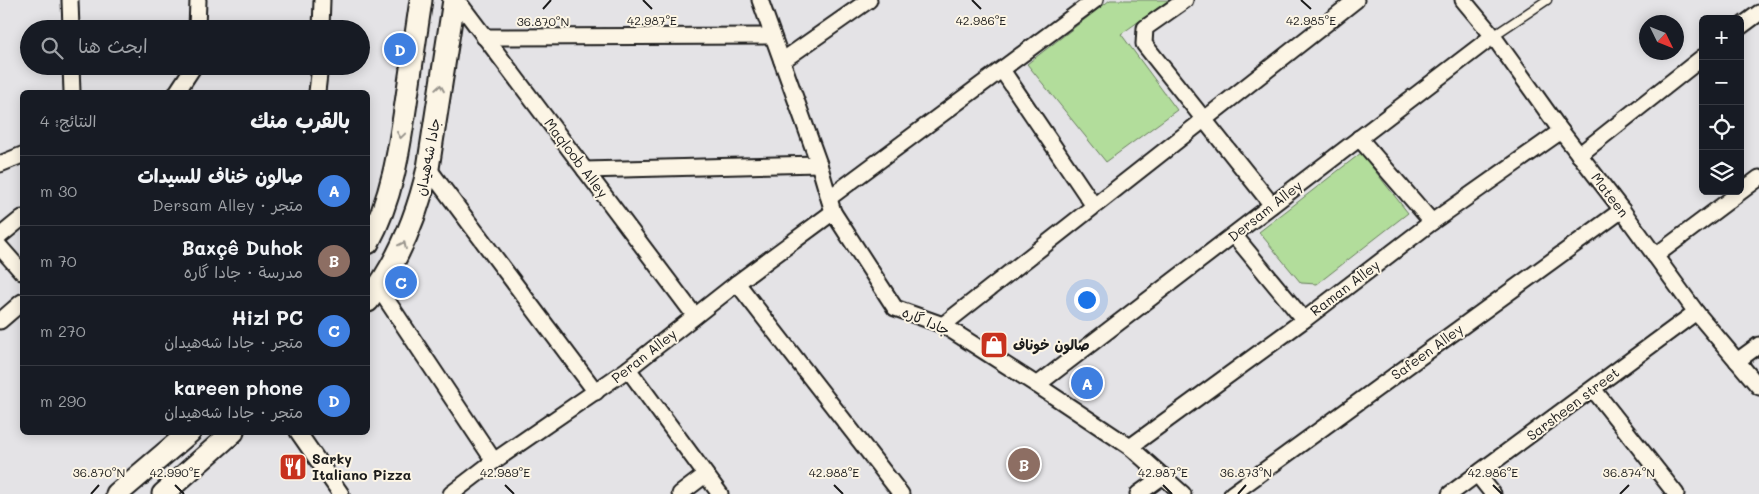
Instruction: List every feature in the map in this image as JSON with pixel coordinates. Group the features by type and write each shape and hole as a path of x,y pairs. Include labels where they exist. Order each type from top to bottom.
{"main road":[{"path":"370,238 382,214 398,157 421,0"},
{"name":"جادا شەهیدان","path":"373,294 394,262 410,230 417,210 428,168 455,0"},
{"path":"117,494 152,464 180,435"},
{"path":"152,464 158,482 166,492 231,435"}],"street":[{"path":"70,0 70,20"},
{"path":"197,20 198,0"},
{"path":"321,20 322,0"},
{"name":"Maqloob Alley","path":"455,0 696,316"},
{"name":"جادا گارە","path":"760,0 819,164 831,205 895,308 943,325 1037,385 1130,448 1183,494"},
{"path":"782,61 869,0"},
{"name":"Peran Alley","path":"451,494 494,462 628,370 831,205 1002,70 1095,0"},
{"path":"1186,0 1144,28 1144,44 1272,205"},
{"path":"943,325 1206,120 1356,0"},
{"name":"Mateen","path":"1463,0 1493,36 1560,131 1622,210 1696,312 1759,387"},
{"path":"1744,24 1759,13"},
{"path":"484,37 773,36"},
{"name":"Dersam Alley","path":"1037,385 1493,36"},
{"path":"1579,155 1699,60"},
{"path":"1002,70 1094,206"},
{"path":"71,75 72,90"},
{"path":"178,90 188,75"},
{"path":"317,90 319,75"},
{"name":"Raman Alley","path":"1130,448 1304,320 1432,222 1560,131"},
{"path":"1359,138 1432,222"},
{"path":"0,164 20,156"},
{"path":"585,170 819,164"},
{"path":"428,168 596,392"},
{"path":"1655,256 1759,178"},
{"name":"Safeen Alley","path":"1232,494 1622,210"},
{"path":"0,236 20,220"},
{"path":"1234,235 1304,320"},
{"path":"0,247 20,270"},
{"path":"737,283 901,494"},
{"path":"373,294 494,462"},
{"path":"0,321 20,304"},
{"name":"Sarsheen street","path":"1450,494 1696,312"},
{"path":"1737,362 1759,345"},
{"path":"628,370 720,494"},
{"path":"1593,389 1676,494"},
{"path":"300,435 341,494"},
{"path":"680,494 705,475"},
{"path":"1478,475 1493,494"},
{"path":"1138,494 1163,476"}],"lane":[{"path":"1493,36 1547,0"}],"green space":[{"path":"1110,0 1169,0 1121,34 1177,110 1106,162 1027,64"},
{"path":"1361,153 1408,213 1317,284 1301,283 1259,232"}],"place":[{"name":"kareen phone","path":"400,49"},
{"name":"Hizl PC","path":"401,282"},
{"name":"صالون خوناف","path":"994,345"},
{"name":"صالون خناف للسيدات","path":"1087,383"},
{"name":"Baxçê Duhok","path":"1024,464"},
{"name":"Sarky Italiano Pizza","path":"293,467"}]}
